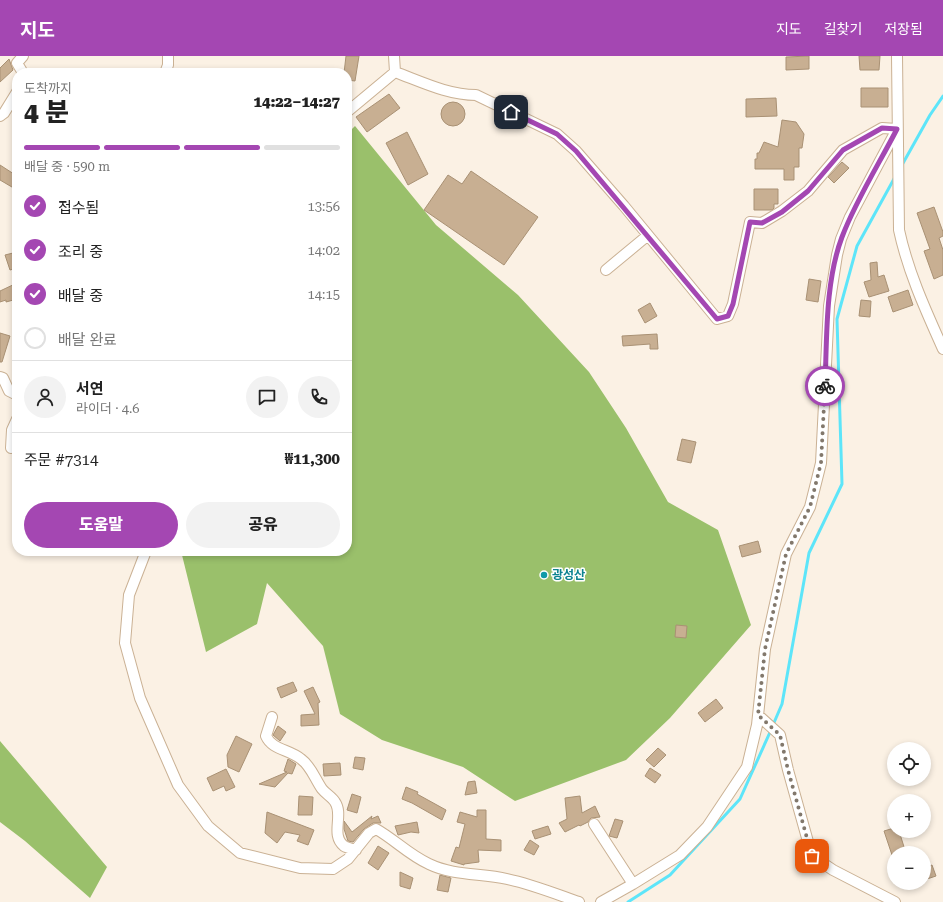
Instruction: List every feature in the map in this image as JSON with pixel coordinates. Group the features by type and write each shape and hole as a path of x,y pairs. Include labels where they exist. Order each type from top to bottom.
{"street":[{"path":"20,68 17,63 23,56"},
{"path":"167,68 168,56"},
{"path":"394,56 396,72"},
{"path":"897,56 899,230 903,248 923,303 943,350"},
{"path":"352,108 396,72"},
{"path":"396,72 431,86 462,95 476,95 557,134 576,151 717,319 728,316 733,304 750,222 762,223 782,212 808,191 843,150 882,128 897,129"},
{"path":"0,116 4,113 12,100"},
{"path":"601,902 633,884 680,854 707,827 747,767 758,715 765,649 786,554 810,507 821,463 829,306 837,255 841,239 850,217 897,129"},
{"path":"606,270 647,236"},
{"path":"0,377 3,378 9,391 12,392"},
{"path":"12,430 12,448"},
{"path":"144,556 129,596 125,643 140,698 178,785 208,826 240,853 300,868 333,869 348,859 368,833 376,829 386,835 405,851 429,865 454,873 507,879 580,902"},
{"path":"758,715 780,735 788,770 812,856 833,870 895,902"},
{"path":"272,717 266,736 268,742 301,758 312,771 314,777 323,790 336,803 339,812 338,835 344,846 356,850"},
{"path":"594,824 633,884"}],"green space":[{"path":"355,126 436,225 518,295 589,372 626,428 668,502 718,530 751,625 670,718 626,760 515,801 463,767 382,740 340,714 323,646 267,583 257,624 206,652 182,556 352,556 352,129"},
{"path":"0,741 107,867 90,898 25,841 0,822"}],"building":[{"path":"346,56 359,56 355,81 352,81 352,68 345,68"},
{"path":"809,56 809,69 786,70 786,57"},
{"path":"859,56 880,56 879,70 860,70"},
{"path":"9,59 12,71 0,82 0,68"},
{"path":"861,88 888,88 888,107 861,107"},
{"path":"389,94 400,108 367,132 356,117"},
{"path":"776,98 777,116 746,117 746,99"},
{"path":"453,102 462,105 465,114 462,123 453,126 444,123 441,114 444,105"},
{"path":"782,120 796,122 804,134 802,148 799,148 799,167 794,167 794,180 784,180 784,169 755,169 755,159 757,159 757,153 759,153 764,142 778,147"},
{"path":"407,132 428,174 408,185 386,143"},
{"path":"842,162 849,168 834,183 828,177"},
{"path":"0,165 12,173 12,187 0,180"},
{"path":"471,171 538,217 504,265 424,210 448,175 462,184"},
{"path":"754,189 778,189 778,204 774,204 774,208 772,210 754,210"},
{"path":"934,207 943,232 943,236 939,238 943,250 943,275 934,279 924,251 930,249 917,213"},
{"path":"12,253 12,269 10,270 5,255"},
{"path":"877,262 878,277 884,275 889,291 869,297 864,282 871,280 870,263"},
{"path":"809,279 821,281 818,302 806,300"},
{"path":"12,285 12,300 0,302 0,291"},
{"path":"908,290 913,305 893,312 888,297"},
{"path":"861,300 871,301 870,317 859,316"},
{"path":"650,303 657,316 645,323 638,310"},
{"path":"0,333 10,336 2,362 0,362"},
{"path":"657,334 658,349 650,349 650,344 623,346 622,336"},
{"path":"682,439 696,442 691,463 677,460"},
{"path":"758,541 761,552 742,557 739,546"},
{"path":"676,625 687,626 686,638 675,637"},
{"path":"293,682 297,691 281,698 277,688"},
{"path":"313,687 320,702 318,703 319,725 301,726 301,715 315,714 304,691"},
{"path":"716,699 723,708 705,722 698,713"},
{"path":"278,726 286,732 280,741 273,735"},
{"path":"236,736 252,744 239,772 228,767 227,755"},
{"path":"658,748 666,755 654,767 646,760"},
{"path":"355,757 365,758 363,770 353,768"},
{"path":"288,759 296,764 292,774 288,773 275,787 259,784 287,772 284,771"},
{"path":"340,763 341,775 324,776 323,764"},
{"path":"650,768 661,775 655,783 645,776"},
{"path":"226,769 235,787 226,791 224,786 213,791 207,778"},
{"path":"475,781 477,793 465,795 468,782"},
{"path":"406,787 418,792 417,794 446,810 442,820 402,799"},
{"path":"352,794 361,797 357,813 347,810"},
{"path":"299,796 313,797 312,815 298,815"},
{"path":"580,796 582,813 595,806 600,817 591,818 588,822 565,832 559,823 567,819 565,798"},
{"path":"477,810 486,810 486,839 501,840 501,851 478,850 479,862 464,865 451,861 456,847 459,848 465,824 457,822 460,812 477,817"},
{"path":"267,812 314,830 308,845 297,841 300,835 285,832 277,843 265,833"},
{"path":"372,816 371,819 378,816 381,823 373,823 364,829 353,842 348,841 344,829 344,821 352,832"},
{"path":"615,819 623,821 617,838 609,836"},
{"path":"417,822 419,833 411,832 398,835 395,826"},
{"path":"548,826 551,834 535,839 532,831"},
{"path":"887,830 887,838 901,838 904,846 889,846 884,831"},
{"path":"530,840 539,846 534,855 524,850"},
{"path":"378,846 389,853 378,870 368,863"},
{"path":"931,865 936,876 931,878"},
{"path":"400,872 413,878 410,889 400,886"},
{"path":"440,875 451,878 448,892 437,890"}],"waterway":[{"path":"902,165 930,115 943,96"},
{"path":"773,725 782,704 809,553 842,484 837,319 857,246 895,177"},
{"path":"628,902 670,875 740,799 771,730"}],"way so far":[{"path":"812,856 788,770 780,735 758,715 765,649 786,554 810,507 821,463 825,386"}],"place":[{"name":"광성산","path":"544,575"}],"route":[{"path":"511,112 557,134 576,151 624,206 647,236 717,319 728,316 733,304 750,222 762,223 782,212 808,191 843,150 882,128 897,129 850,217 841,239 830,291 825,386"}]}
